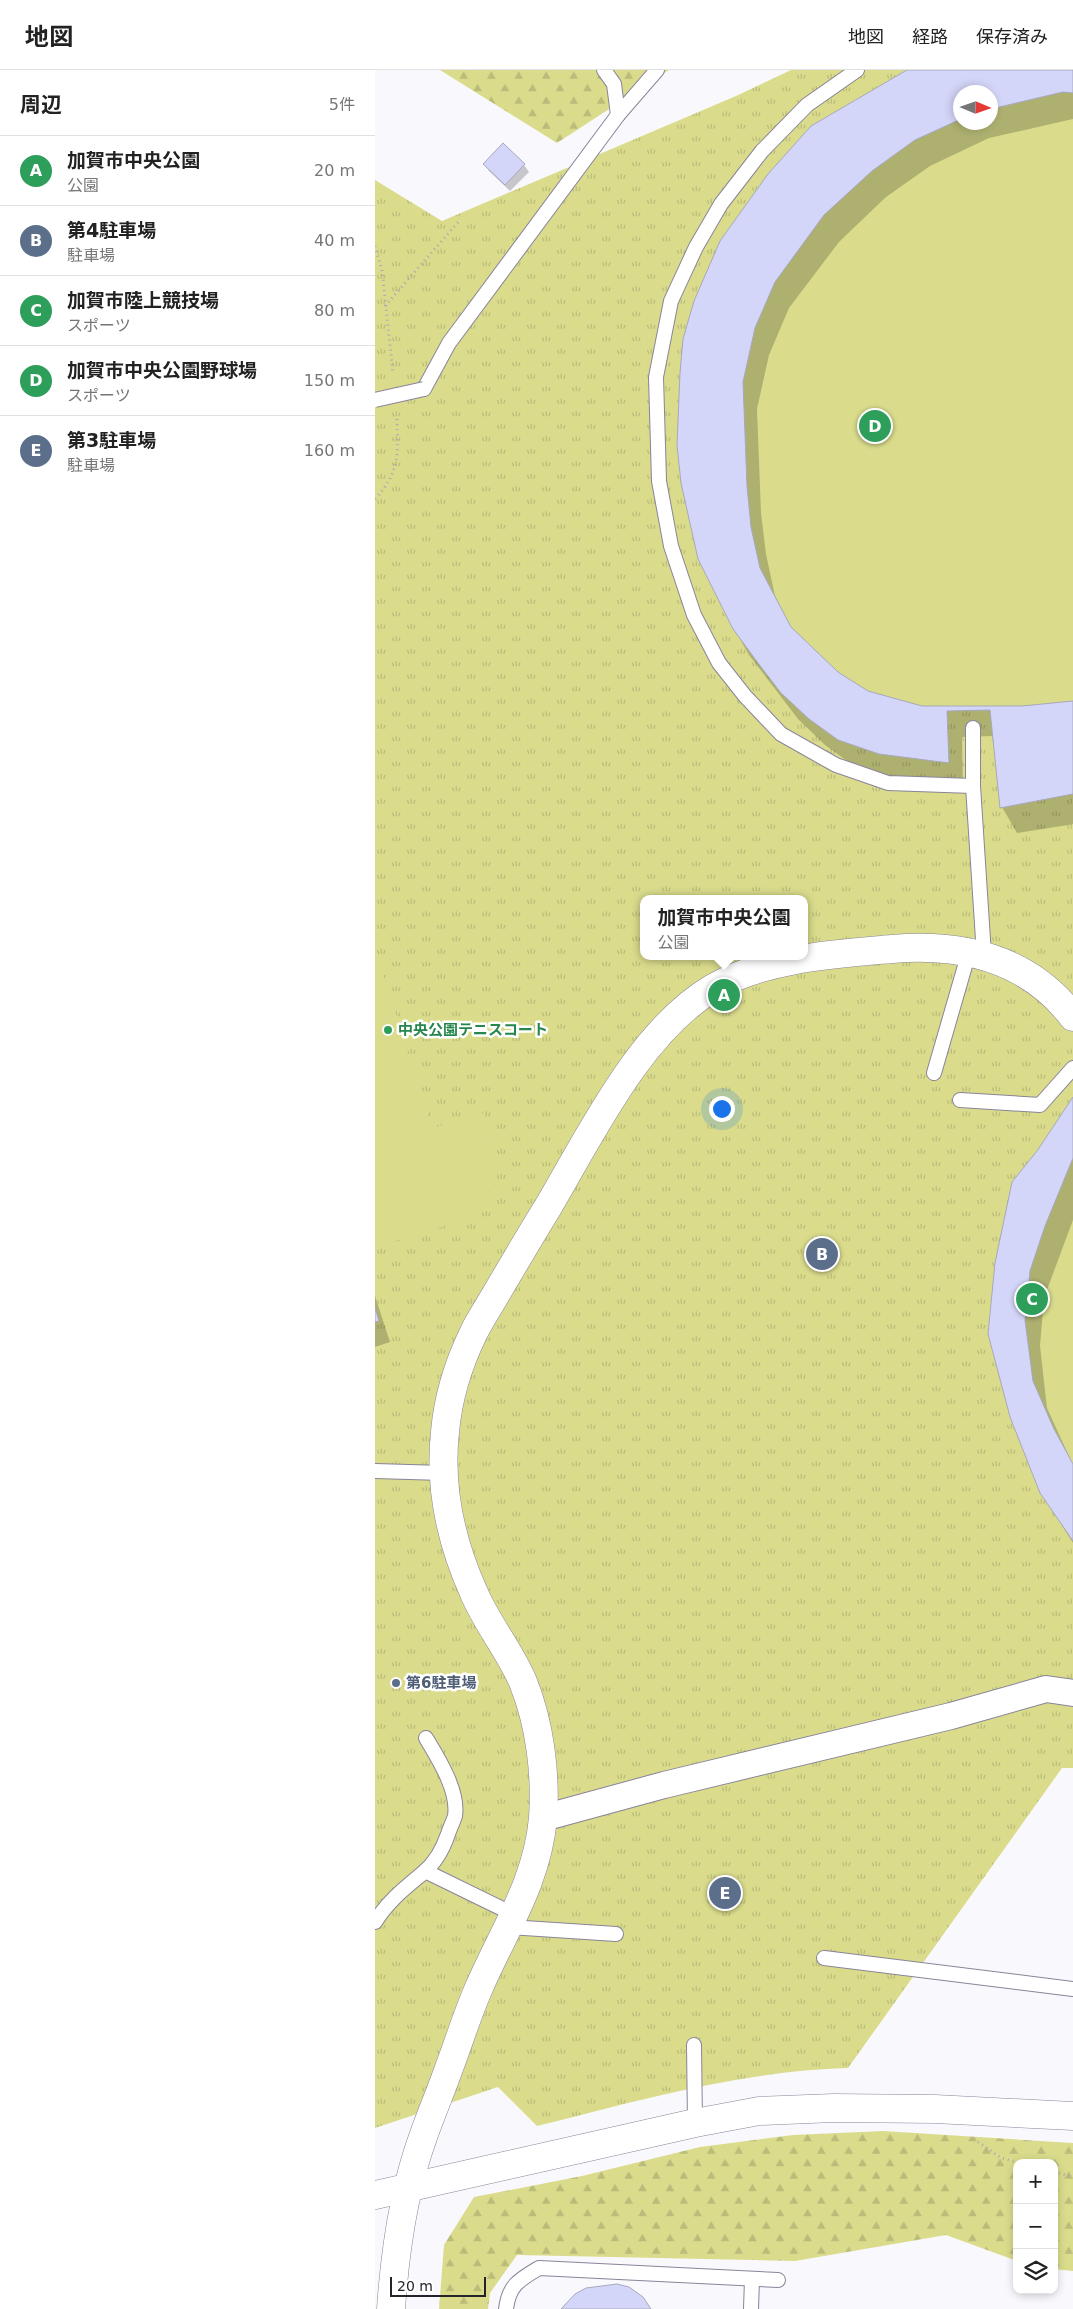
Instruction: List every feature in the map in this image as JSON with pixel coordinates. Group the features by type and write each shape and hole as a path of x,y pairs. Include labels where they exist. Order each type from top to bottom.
{"street":[{"path":"808,960 916,947 951,948 976,953 1023,971 1060,1000 1073,1017"},
{"path":"391,2309 394,2260 408,2189 422,2139 478,1990 526,1893 535,1864 543,1818 542,1776 536,1723 522,1680 473,1593 453,1534 445,1498 443,1473 445,1431 452,1388 473,1334 631,1067 686,1008 713,988 740,976 780,963 806,960"},
{"path":"543,1818 664,1785 951,1716 1045,1689 1073,1693"},
{"path":"375,2195 695,2123 759,2111 834,2108 935,2109 1073,2116"}],"lane":[{"path":"604,70 614,84 618,115"},
{"path":"375,400 424,389 449,343 618,115 657,70"},
{"path":"857,70 807,105 762,151 721,204 696,247 671,301 656,377 659,481 671,546 694,615 719,663 745,696 781,734 836,765 888,783 973,786"},
{"path":"934,1073 976,953 973,728"},
{"path":"960,1100 1040,1106 1073,1068"},
{"path":"375,1471 443,1473"},
{"path":"375,1922 401,1890 425,1871 443,1848 455,1815 452,1789 441,1764 426,1738"},
{"path":"425,1871 512,1921 615,1934"},
{"path":"824,1958 1073,1989"},
{"path":"694,2045 695,2123"},
{"path":"506,2309 508,2295 517,2280 539,2268 778,2280"},
{"path":"751,2309 752,2279"}],"path":[{"path":"385,306 460,220"},
{"path":"1058,2173 1073,2177"}],"green space":[{"path":"440,70 669,70 557,143"},
{"path":"791,70 1073,70 1073,1768 1062,1768 848,2068 808,2070 691,2088 537,2126 498,2087 375,2128 375,180 442,221 736,96"},
{"path":"907,70 1073,70 1073,794 1000,808 990,710 947,711 949,763 838,740 809,719 781,693 733,629 698,559 681,483 677,445 683,339 694,301 720,241 768,174 811,126"},
{"name":"中央公園テニスコート","path":"375,948 432,1128 484,1113 498,1172 478,1216 375,1247"},
{"path":"1073,1097 1073,1541 1040,1493 1010,1417 988,1334 995,1263 1012,1182 1037,1150"},
{"path":"883,2131 1073,2143 1073,2271 1058,2269 1058,2159 1013,2159 1013,2260 946,2235 795,2261 517,2255 490,2293 488,2309 439,2309 444,2245 474,2197 582,2176 700,2147 793,2135"}],"building":[{"path":"907,70 1073,70 1073,93 1063,92 998,107 998,85 953,85 953,123 915,140 872,171 824,215 775,282 755,328 743,382 747,486 751,527 760,568 791,627 838,672 868,691 922,706 1022,706 1073,701 1073,794 1000,808 990,710 947,711 949,763 879,754 838,740 809,719 781,693 733,629 698,559 681,483 677,445 683,339 694,301 720,241 768,174 811,126"},
{"path":"503,143 525,164 505,185 483,164"},
{"path":"1073,1097 1073,1158 1045,1226 1030,1271 1025,1320 1033,1381 1054,1429 1073,1464 1073,1541 1040,1493 1010,1417 988,1334 995,1263 1012,1182 1037,1151"},
{"path":"375,1308 379,1321 375,1322"},
{"path":"617,2284 629,2287 643,2297 651,2309 561,2309 575,2294 586,2288"}],"place":[{"name":"加賀市中央公園野球場","path":"875,426"},
{"name":"加賀市中央公園","path":"724,995"},
{"name":"中央公園テニスコート","path":"388,1030"},
{"name":"第4駐車場","path":"822,1254"},
{"name":"加賀市陸上競技場","path":"1032,1299"},
{"name":"第6駐車場","path":"396,1683"},
{"name":"第3駐車場","path":"725,1893"}]}
